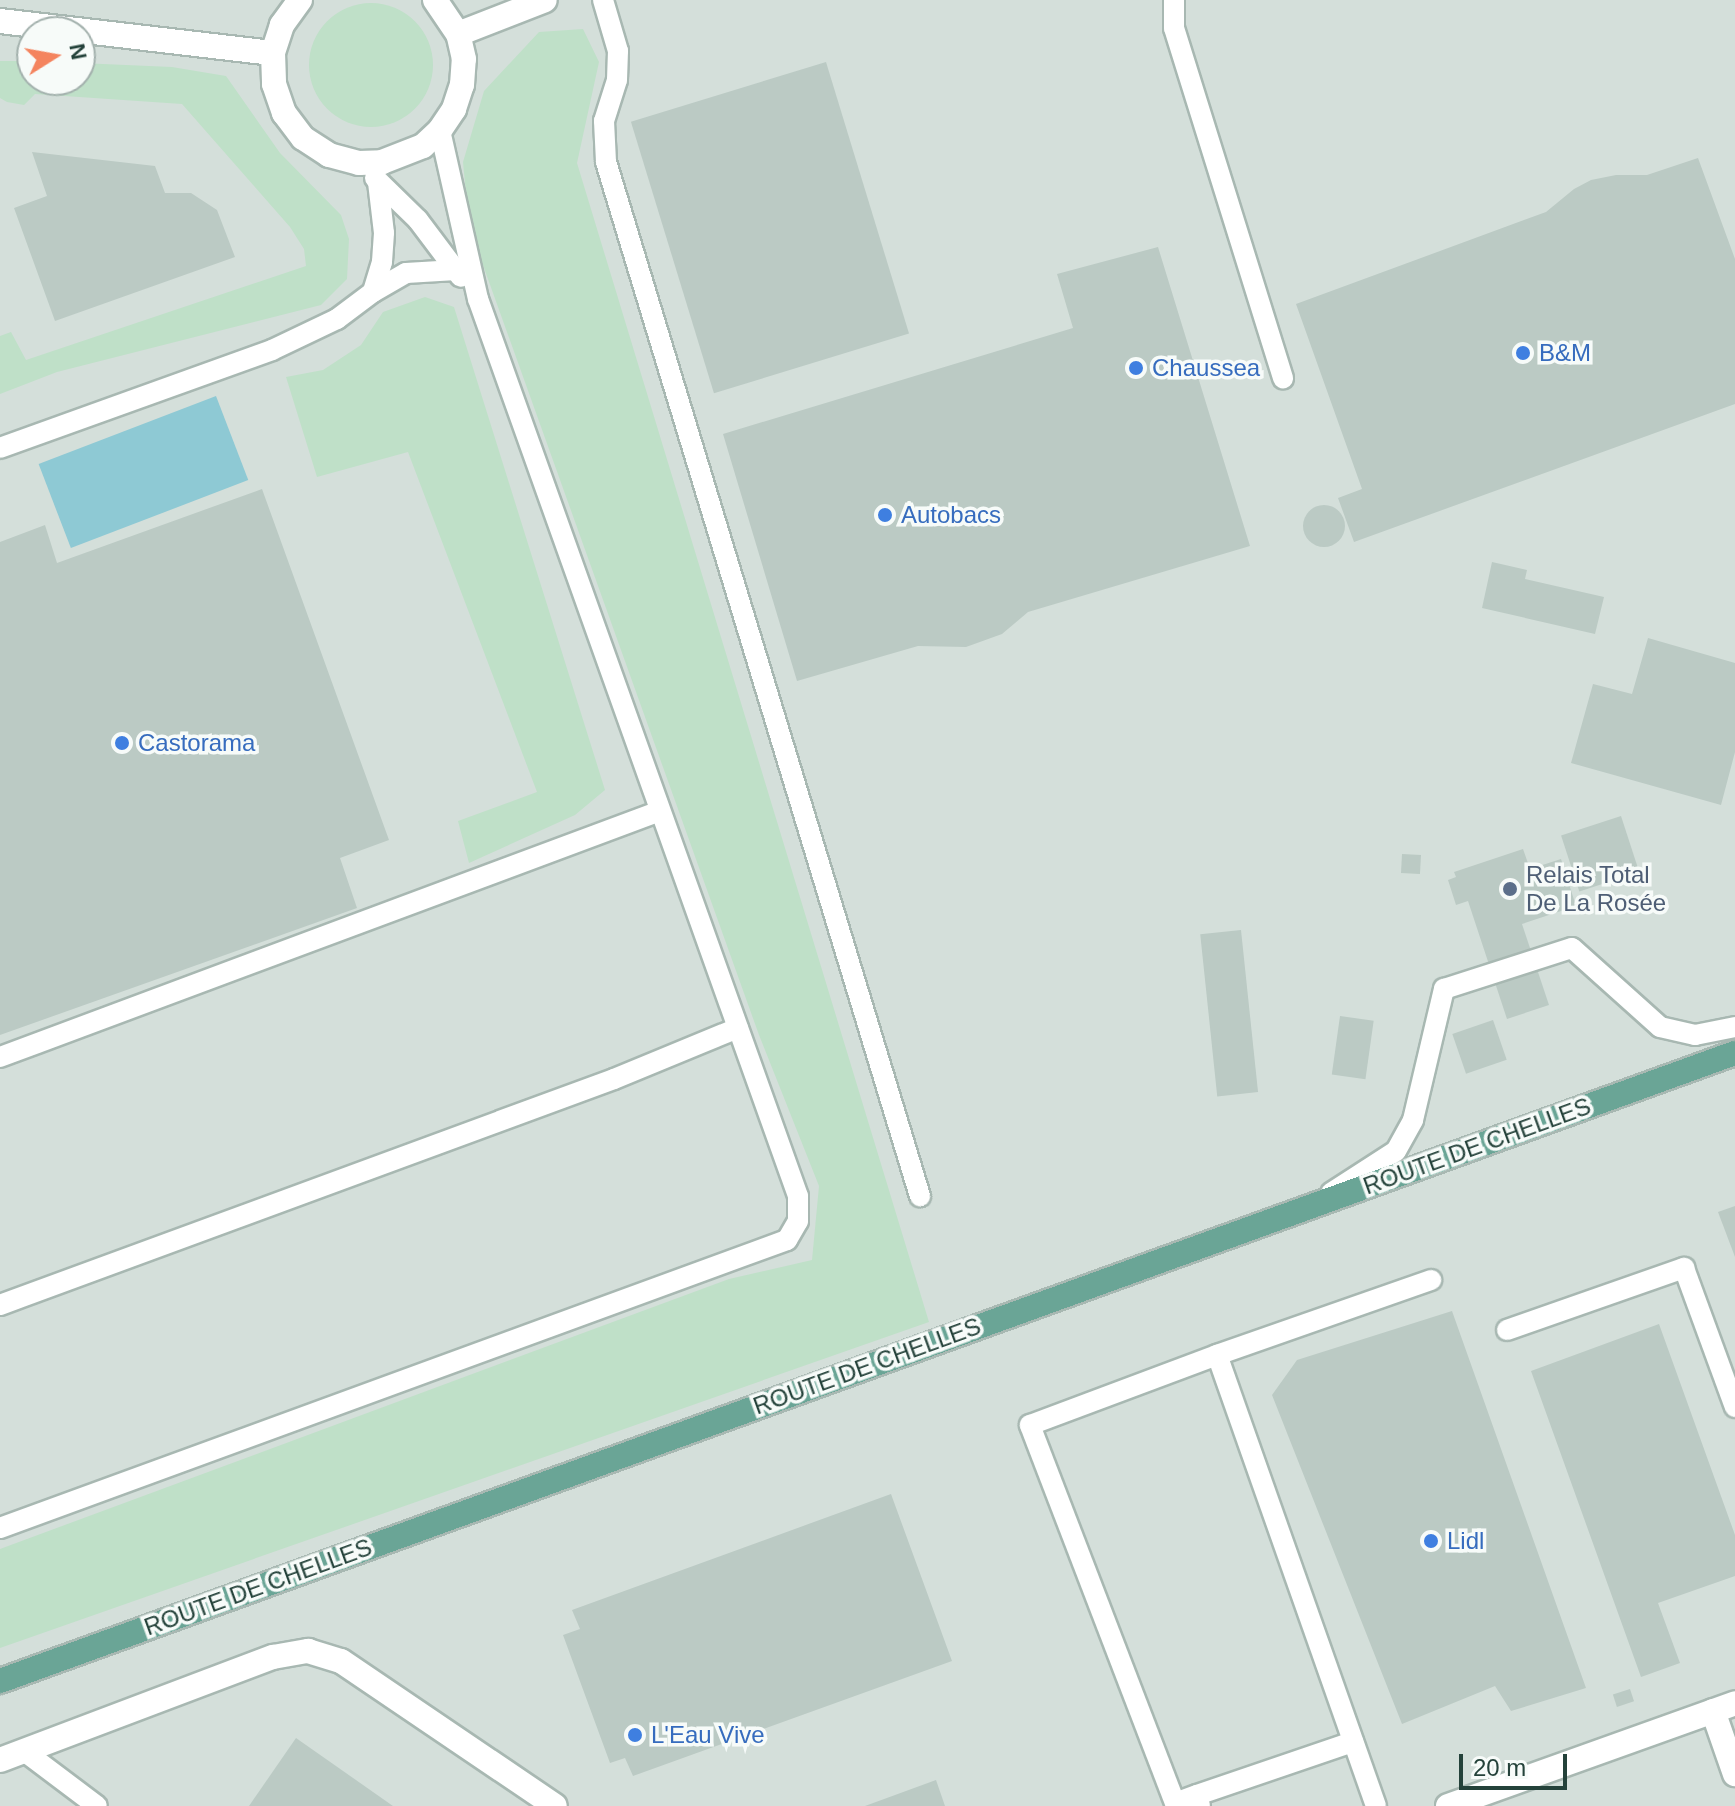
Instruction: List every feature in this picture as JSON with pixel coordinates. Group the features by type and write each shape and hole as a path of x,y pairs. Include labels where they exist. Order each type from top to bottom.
{"main road":[{"name":"ROUTE DE CHELLES","path":"0,1681 1735,1053"}],"street":[{"path":"300,0 282,25 273,53 274,84 284,113 303,138 329,155 359,163 404,156 440,130 454,109 462,85 464,59 458,34 435,0"},
{"path":"458,34 545,0"},
{"path":"0,21 273,53"},
{"path":"0,1760 273,1657 308,1651 341,1661 555,1806"},
{"path":"1448,1806 1724,1707 1735,1774"}],"lane":[{"path":"603,0 618,51 617,80 604,121 606,162 920,1196"},
{"path":"1174,0 1174,28 1283,378"},
{"path":"0,1528 787,1240 798,1221 798,1196 478,299 440,130"},
{"path":"359,163 418,220 478,299"},
{"path":"373,292 382,262 384,233 378,182"},
{"path":"0,448 272,350 337,319 373,292 406,273 456,270"},
{"path":"0,1057 660,811"},
{"path":"1313,1204 1396,1151 1413,1120 1444,989 1572,948 1660,1027 1695,1035 1735,1027"},
{"path":"0,1305 614,1079 738,1028"},
{"path":"1507,1330 1684,1268 1735,1407"},
{"path":"1353,1742 1199,1801 1175,1803 1030,1425 1431,1280"},
{"path":"1217,1355 1376,1806"},
{"path":"24,1751 97,1806"}],"shaded area":[{"path":"0,0 1735,0 1735,1806 0,1806"}],"green space":[{"path":"371,3 395,8 415,21 428,41 433,65 428,89 415,109 395,122 371,127 347,122 327,109 314,89 309,65 314,41 327,21 347,8"},
{"path":"583,29 599,62 577,163 929,1322 0,1648 0,1549 729,1279 812,1260 819,1186 759,1035 469,226 463,162 484,91 539,32"},
{"path":"0,61 16,61 16,96 33,96 24,105 0,98"},
{"path":"96,64 172,67 226,76 280,153 341,215 349,239 347,279 321,305 57,372 0,394 0,336 11,332 26,360 306,266 304,249 290,227 182,104 64,96 96,96"},
{"path":"425,297 454,307 605,790 575,815 469,863 458,821 537,792 408,452 317,477 286,377 323,370 361,345 383,312"}],"water":[{"path":"216,396 248,480 71,548 39,464"}],"building":[{"path":"826,62 909,334 714,393 631,122"},
{"path":"32,152 155,166 165,193 191,193 217,210 235,257 55,321 14,208 47,196"},
{"path":"1698,158 1735,259 1735,404 1354,542 1338,498 1362,489 1296,304 1546,212 1574,189 1591,180 1616,175 1647,175"},
{"path":"1158,247 1250,546 1028,612 1002,634 966,647 918,646 797,681 723,434 1073,328 1057,274"},
{"path":"262,489 389,840 340,858 357,908 0,1035 0,542 45,525 57,563"},
{"path":"1324,505 1339,511 1345,526 1339,541 1324,547 1309,541 1303,526 1309,511"},
{"path":"1492,562 1527,570 1525,579 1604,597 1595,634 1482,608"},
{"path":"1648,638 1735,663 1735,752 1721,805 1571,763 1593,684 1632,694"},
{"path":"1621,816 1639,872 1579,892 1561,835"},
{"path":"1523,849 1530,869 1561,859 1576,906 1522,924 1549,1005 1507,1019 1468,901 1456,905 1448,880 1456,877 1454,872"},
{"path":"1402,854 1421,855 1420,874 1401,873"},
{"path":"1241,930 1258,1092 1217,1096 1200,934"},
{"path":"1340,1016 1374,1021 1365,1079 1332,1074"},
{"path":"1493,1020 1507,1060 1466,1074 1452,1034"},
{"path":"1735,1206 1735,1257 1718,1212"},
{"name":"Lidl","path":"1452,1311 1586,1688 1511,1711 1495,1686 1402,1724 1272,1395 1297,1360"},
{"path":"1659,1324 1735,1535 1735,1576 1658,1603 1680,1663 1641,1677 1531,1371"},
{"path":"891,1494 952,1661 633,1776 625,1758 610,1763 563,1635 580,1629 572,1610"},
{"path":"1630,1689 1634,1701 1617,1707 1613,1695"},
{"path":"296,1738 393,1806 249,1806"},
{"path":"936,1780 945,1806 865,1806"}],"place":[{"name":"B&M","path":"1523,353"},
{"name":"Chaussea","path":"1136,368"},
{"name":"Autobacs","path":"885,515"},
{"name":"Castorama","path":"122,743"},
{"name":"Relais Total De La Rosée","path":"1510,889"},
{"name":"Lidl","path":"1431,1541"},
{"name":"L'Eau Vive","path":"635,1735"}]}
